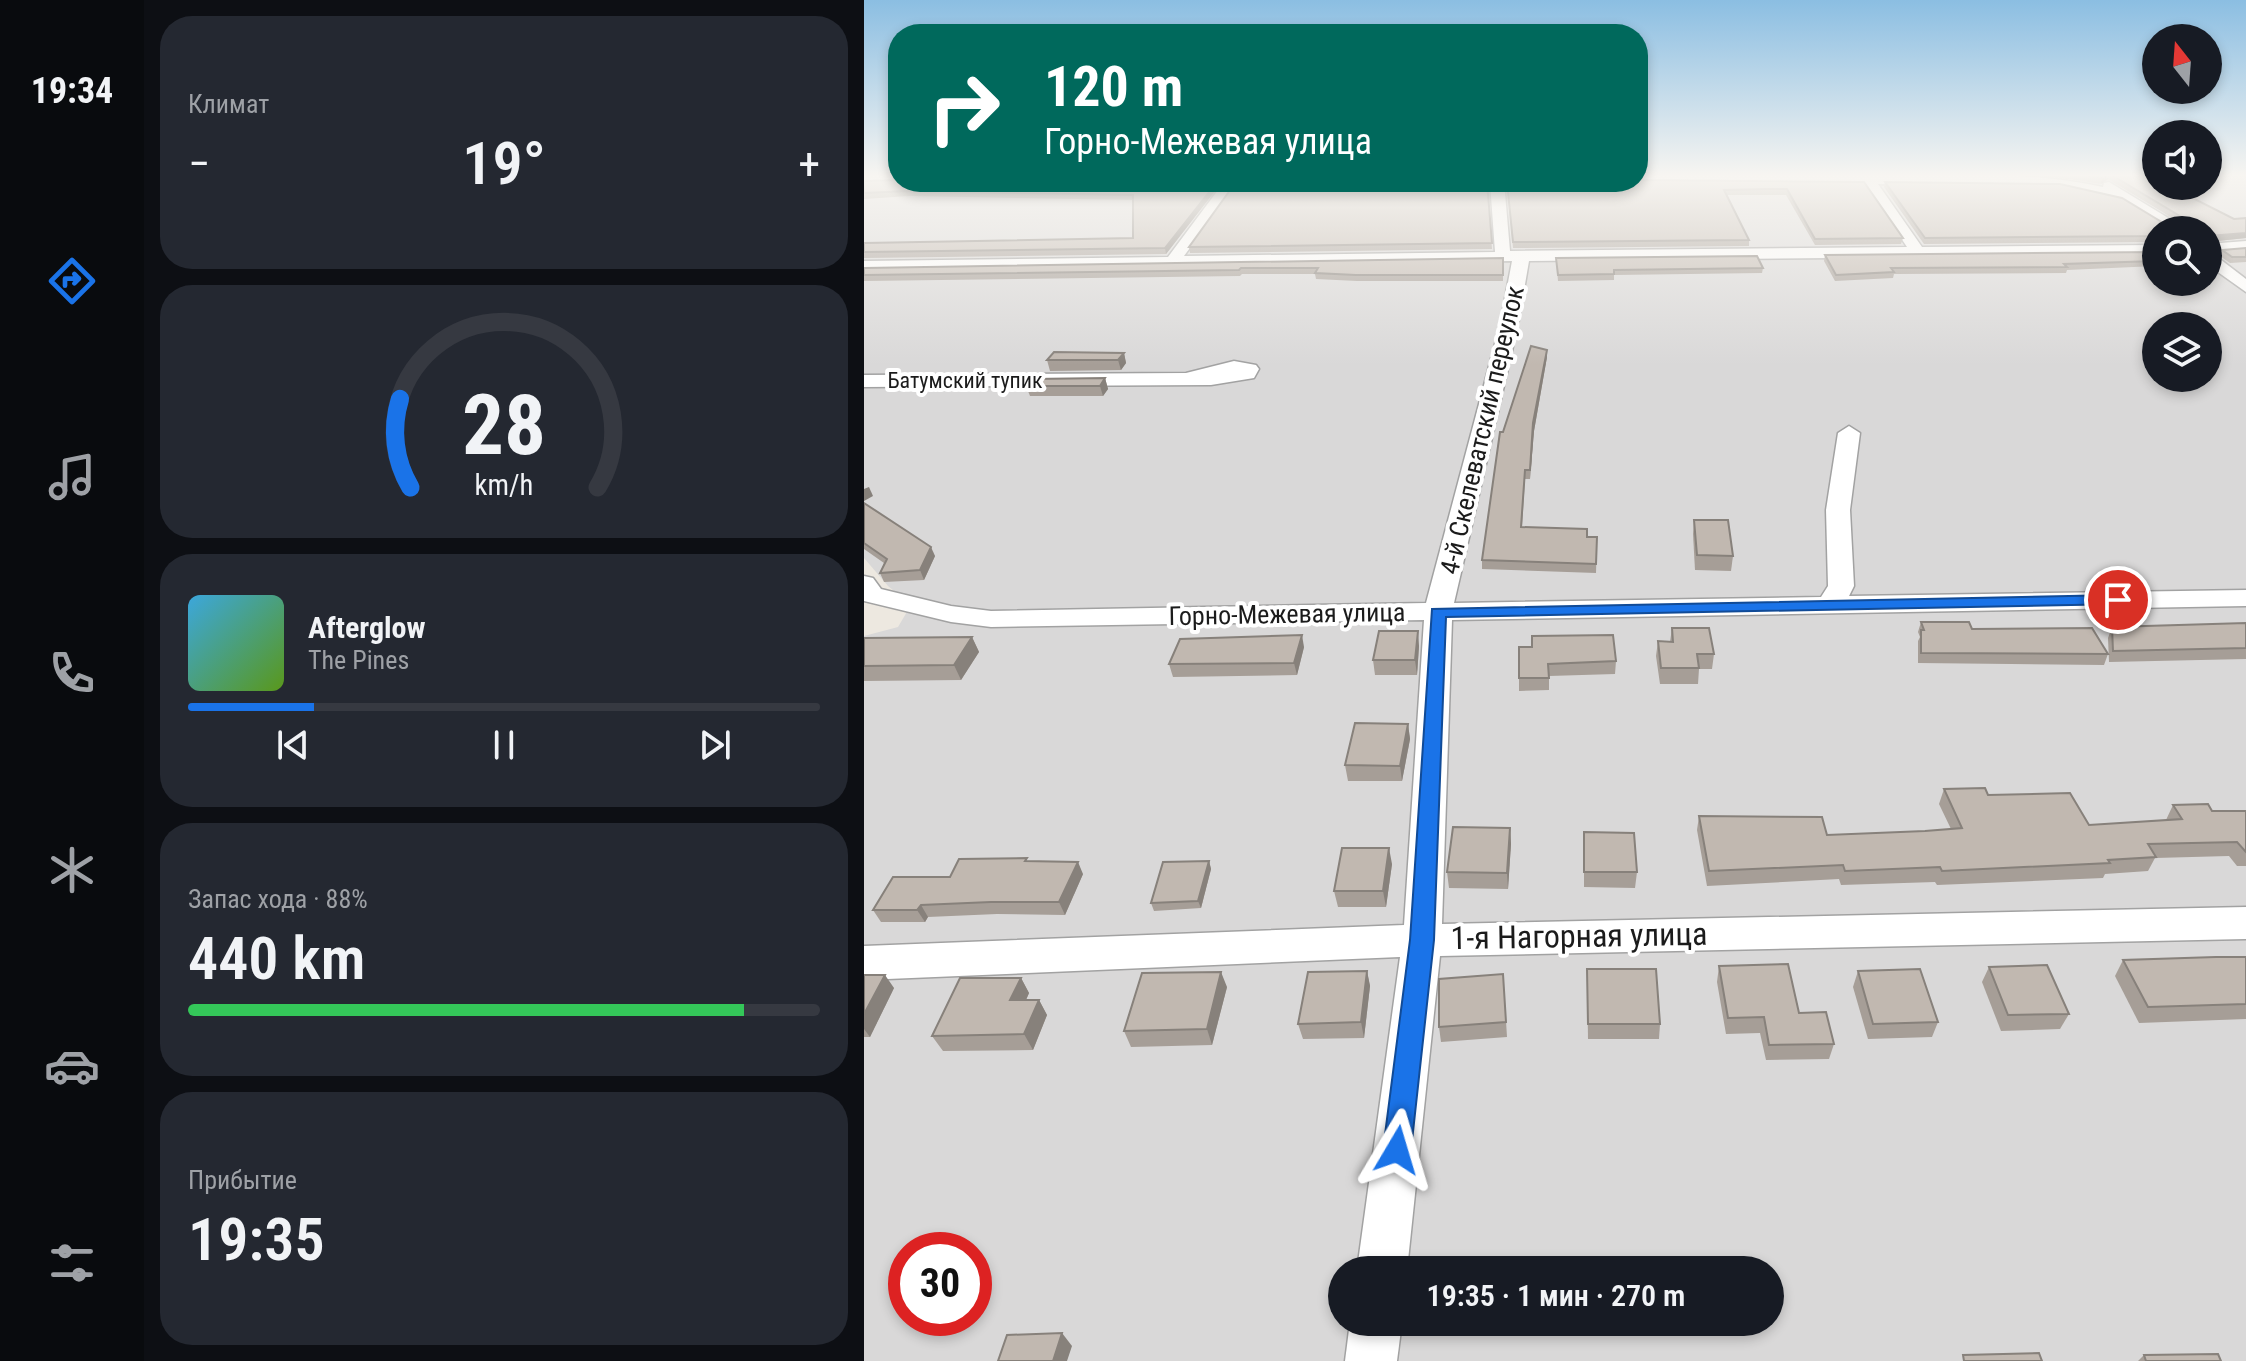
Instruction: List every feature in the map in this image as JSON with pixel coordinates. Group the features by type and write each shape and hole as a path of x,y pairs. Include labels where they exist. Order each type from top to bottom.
{"street":[{"path":"1173,261 1190,238"},
{"name":"4-й Скелеватский переулок","path":"1384,1256 1422,940 1438,612 1509,325 1512,258 1508,238"},
{"path":"1908,238 1919,254"},
{"path":"2222,249 2246,246"},
{"path":"864,266 2142,250"},
{"path":"2222,263 2246,287"},
{"name":"Батумский тупик","path":"864,381 1201,379"},
{"path":"1830,605 1841,586 1838,510 1849,433"},
{"name":"Горно-Межевая улица","path":"866,594 951,614 991,619 2246,598"},
{"name":"1-я Нагорная улица","path":"864,963 1422,940 2246,923"},
{"path":"1371,1361 1374,1336"}],"shaded area":[{"path":"864,238 2142,238 2142,296 2222,296 2222,238 2246,238 2246,1361 864,1361 864,636 898,627 911,605 888,586 864,558"}],"building":[{"path":"1173,238 1165,248 864,252 864,243"},
{"path":"1196,238 1492,238 1492,243 1189,247"},
{"path":"1513,238 1748,238 1749,240 1513,242"},
{"path":"1814,238 1903,238 1815,239"},
{"path":"2246,248 2246,257 2232,257 2222,250"},
{"path":"2142,252 2142,261 2064,264 2067,267 1891,268 1894,272 1836,275 1825,255"},
{"path":"1757,256 1763,268 1614,270 1614,274 1558,275 1556,258"},
{"path":"1503,258 1503,275 1356,275 1315,273 1318,268 1241,268 864,275 864,268"},
{"path":"1531,346 1547,350 1533,423 1530,470 1525,470 1521,527 1587,529 1587,537 1597,537 1596,564 1482,560 1500,432 1503,432"},
{"path":"1054,352 1124,353 1118,360 1047,360"},
{"path":"1105,378 1100,386 1026,386 1032,379"},
{"path":"864,503 931,547 920,570 880,573 887,559 864,543"},
{"path":"1694,520 1728,520 1733,556 1697,555"},
{"path":"1921,622 1969,622 1972,629 2092,628 2108,654 1921,653 1921,630 1924,630"},
{"path":"2246,623 2246,648 2113,651 2112,627"},
{"path":"1672,628 1709,628 1714,654 1697,654 1699,668 1661,668 1658,641 1673,642"},
{"path":"1379,631 1418,631 1415,660 1373,660"},
{"path":"1302,635 1294,663 1169,664 1180,639"},
{"path":"1613,635 1616,661 1548,664 1549,678 1519,678 1519,647 1532,647 1532,636"},
{"path":"972,637 954,665 864,666 864,638"},
{"path":"1355,723 1408,724 1400,766 1345,765"},
{"path":"1985,788 1988,795 2070,793 2089,825 2182,819 2173,805 2208,804 2212,811 2246,811 2246,852 2237,842 2148,844 2156,857 2108,860 2110,863 1942,871 1940,867 1845,871 1843,865 1709,871 1699,816 1822,817 1827,835 1962,828 1944,789"},
{"path":"1453,827 1510,828 1507,873 1447,872"},
{"path":"1584,832 1634,833 1637,872 1584,872"},
{"path":"1342,848 1389,848 1383,891 1334,891"},
{"path":"1027,858 1025,861 1078,862 1059,902 921,905 917,910 873,910 893,877 950,877 959,859"},
{"path":"1209,861 1198,901 1151,903 1163,862"},
{"path":"2246,957 2246,1004 2148,1007 2123,960"},
{"path":"1788,964 1799,1013 1826,1012 1834,1044 1769,1045 1764,1017 1728,1018 1719,966"},
{"path":"2047,965 2069,1014 2008,1015 1989,967"},
{"path":"1587,969 1656,969 1660,1024 1588,1024"},
{"path":"1920,969 1938,1022 1873,1024 1858,971"},
{"path":"1367,971 1361,1022 1298,1024 1308,972"},
{"path":"1221,972 1207,1029 1124,1031 1142,973"},
{"path":"1503,974 1506,1022 1439,1027 1439,979"},
{"path":"864,975 885,975 864,1014"},
{"path":"960,978 1021,978 1010,1000 1039,1000 1024,1034 932,1036"},
{"path":"1062,1333 1053,1361 998,1361 1007,1335"},
{"path":"2039,1353 2042,1361 1964,1361 1963,1355"},
{"path":"2218,1354 2221,1361 2146,1361 2144,1355"}],"route":[{"path":"1397,1150 1422,940 1438,612 2118,600"}]}
